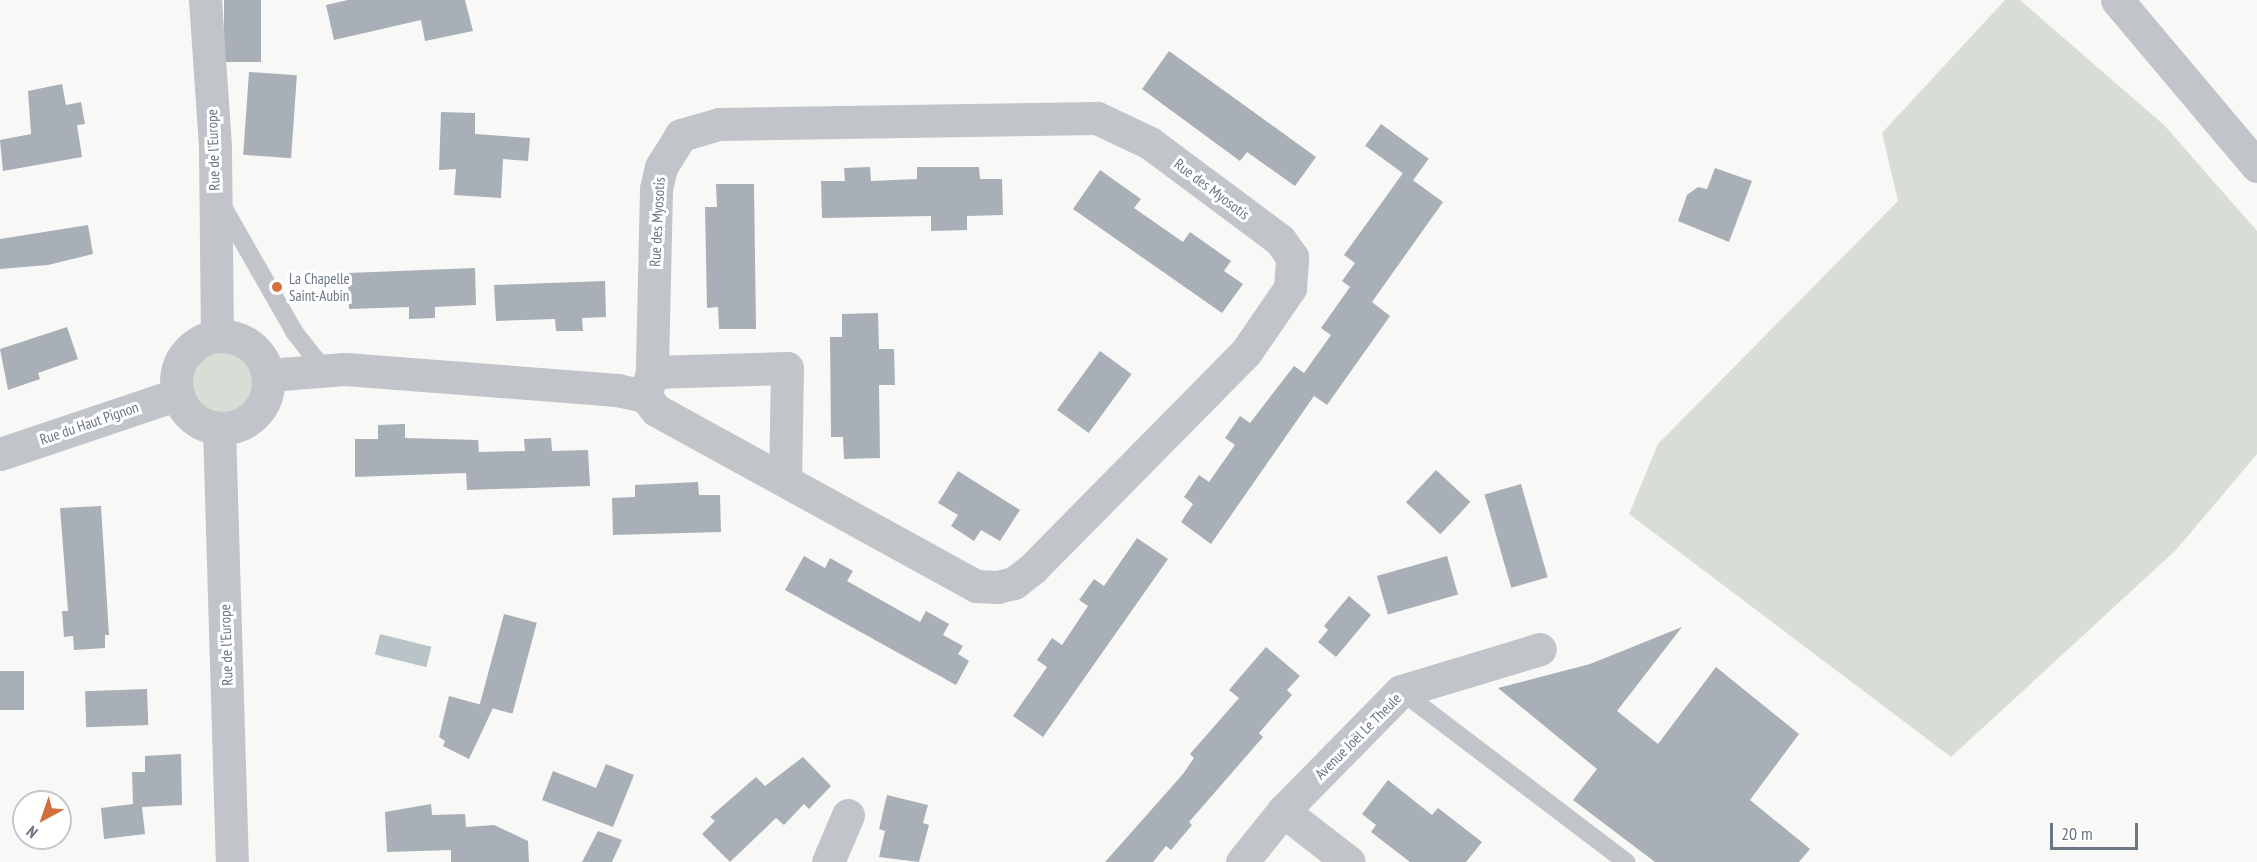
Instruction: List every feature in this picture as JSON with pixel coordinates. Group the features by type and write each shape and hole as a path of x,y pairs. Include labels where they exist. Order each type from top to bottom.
{"street":[{"name":"Rue de l'Europe","path":"205,0 215,194 217,336"},
{"path":"2117,0 2257,165"},
{"name":"Rue des Myosotis","path":"1097,118 1150,143 1280,240 1292,257 1290,288 1246,352 1014,583 976,586 656,410 649,384 656,189 661,167 681,135 719,124 1097,118"},
{"path":"217,336 249,344 261,357 268,375 266,396 256,413 239,425 219,428 196,419 178,394 176,376 184,356 196,343 217,336"},
{"path":"268,375 325,371 617,390 649,384 787,368 785,480"},
{"name":"Rue du Haut Pignon","path":"0,454 178,394"},
{"name":"Rue de l'Europe","path":"219,428 232,862"},
{"name":"Avenue Joël Le Theule","path":"1242,862 1283,812 1401,691 1540,649"},
{"path":"1283,812 1349,862"},
{"path":"828,862 848,815"}],"lane":[{"path":"215,194 295,333 325,371"},
{"path":"1401,691 1626,862"}],"shaded area":[{"path":"2005,0 2020,0 2164,125 2257,231 2257,454 2176,550 1951,757 1629,514 1658,444 1898,201 1882,133"},
{"path":"222,351 234,353 244,360 251,370 253,382 251,394 244,404 234,411 222,413 210,411 200,404 193,394 191,382 193,370 200,360 210,353"},
{"path":"380,634 431,647 426,667 375,654"}],"building":[{"path":"224,0 261,0 261,62 224,62"},
{"path":"348,0 465,0 473,31 425,41 421,20 334,40 326,5"},
{"path":"1169,51 1316,157 1295,186 1247,152 1240,161 1142,89"},
{"path":"249,72 297,75 291,158 243,155"},
{"path":"62,84 66,105 81,102 85,124 77,125 82,157 3,171 0,140 31,134 28,91"},
{"path":"441,112 475,113 475,134 530,138 528,161 503,159 501,198 454,195 456,169 439,170"},
{"path":"1381,124 1429,159 1413,181 1365,146"},
{"path":"870,167 871,181 917,179 917,167 979,167 980,179 1002,179 1003,215 967,216 967,230 931,231 931,216 822,218 821,181 845,181 844,168"},
{"path":"1715,168 1752,181 1729,242 1678,221 1687,195 1698,187 1707,189"},
{"path":"1100,170 1141,199 1134,208 1183,242 1190,232 1231,261 1224,271 1243,284 1222,313 1073,209"},
{"path":"1403,173 1443,202 1372,302 1390,316 1327,405 1314,396 1211,544 1181,522 1193,504 1184,497 1199,475 1209,482 1235,445 1225,438 1240,416 1250,423 1294,366 1304,373 1331,335 1321,328 1350,287 1342,281 1355,263 1344,255"},
{"path":"716,184 754,184 756,329 719,329 718,307 707,308 705,207 717,207"},
{"path":"88,225 93,254 48,265 0,269 0,239"},
{"path":"475,268 476,305 435,307 435,318 409,319 409,307 349,309 348,273"},
{"path":"605,281 606,317 582,318 583,331 556,331 555,319 496,321 494,285"},
{"path":"878,313 879,349 894,349 895,385 879,385 880,458 844,459 843,437 831,437 830,337 842,337 842,314"},
{"path":"67,327 78,359 38,373 40,379 8,390 0,349"},
{"path":"1100,351 1132,374 1089,433 1057,410"},
{"path":"405,424 405,438 478,440 479,452 525,451 524,439 551,438 552,451 588,450 590,486 467,490 466,473 355,477 355,439 378,439 378,425"},
{"path":"1436,470 1470,502 1440,534 1406,502"},
{"path":"958,471 1020,510 1000,541 981,530 974,541 951,526 958,515 938,503"},
{"path":"698,482 699,495 720,495 721,532 613,535 612,498 635,497 635,485"},
{"path":"1521,484 1548,577 1511,588 1484,494"},
{"path":"101,506 109,635 105,635 105,648 74,650 73,636 64,637 62,611 68,611 60,508"},
{"path":"1137,538 1168,559 1043,737 1013,716 1047,667 1037,660 1052,638 1062,645 1088,606 1079,600 1094,579 1104,586"},
{"path":"804,556 825,568 830,558 853,571 847,581 920,622 926,611 949,624 943,635 963,646 958,654 969,661 956,685 785,590"},
{"path":"1447,556 1458,594 1388,615 1377,576"},
{"path":"1349,596 1371,615 1336,657 1318,642 1328,630 1324,626"},
{"path":"504,614 537,623 513,714 480,705"},
{"path":"1682,627 1617,711 1658,744 1716,667 1799,734 1750,800 1810,849 1799,862 1655,862 1573,800 1597,769 1498,688 1590,664"},
{"path":"1266,647 1300,676 1287,690 1292,695 1259,733 1263,737 1189,822 1192,825 1171,850 1166,846 1153,862 1105,862 1183,774 1194,758 1190,754 1239,698 1229,690"},
{"path":"0,671 24,671 24,710 0,710"},
{"path":"147,689 148,725 86,727 85,691"},
{"path":"449,696 493,708 469,759 443,746 445,741 439,737"},
{"path":"181,754 182,805 142,807 145,834 104,839 101,808 133,804 132,772 145,772 145,756"},
{"path":"803,757 831,786 809,809 804,804 784,825 776,818 730,862 702,834 715,821 710,817 756,777 765,786"},
{"path":"606,764 634,775 613,827 542,800 553,771 596,788"},
{"path":"1388,780 1432,815 1438,808 1482,842 1466,862 1410,862 1371,832 1376,825 1362,814"},
{"path":"887,795 928,805 923,823 929,825 919,862 879,857 885,831 879,829"},
{"path":"431,804 432,815 465,814 466,827 494,825 528,841 529,862 451,862 451,850 387,852 385,812"},
{"path":"598,831 622,840 612,862 582,862"}],"place":[{"name":"La Chapelle Saint-Aubin","path":"277,287"}]}
